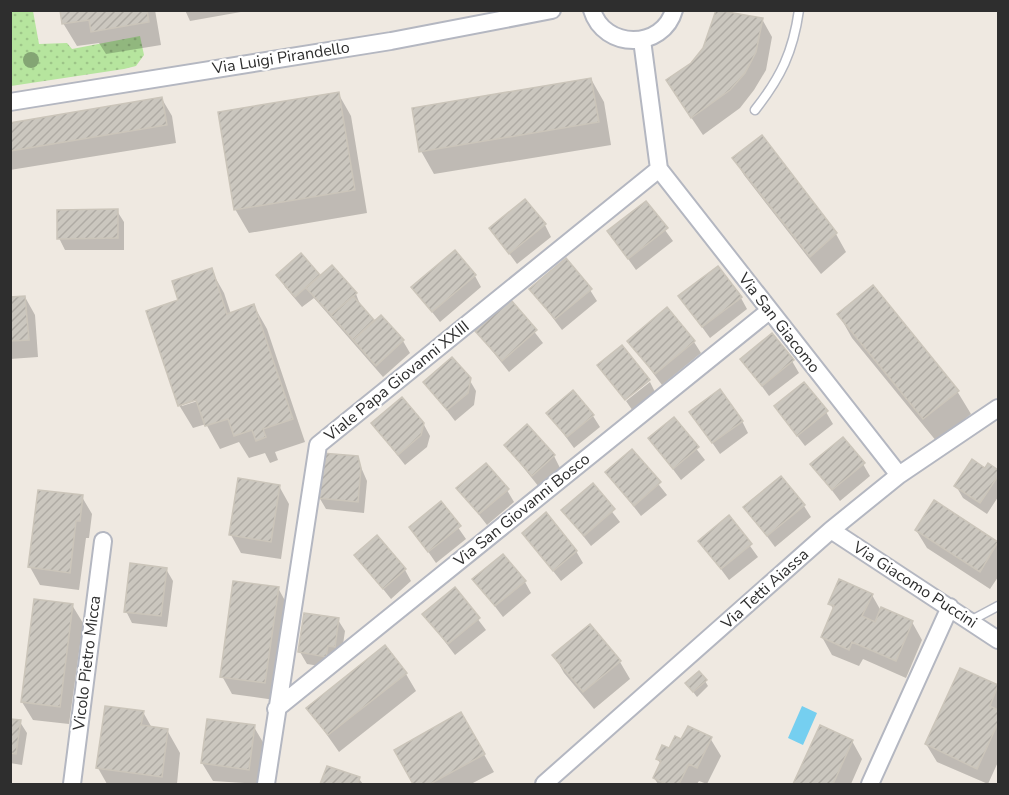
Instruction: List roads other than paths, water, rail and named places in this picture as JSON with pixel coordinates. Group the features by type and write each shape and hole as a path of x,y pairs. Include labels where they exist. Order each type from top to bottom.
{"street":[{"name":"Via Luigi Pirandello","path":"10,102 391,40 552,10"},
{"path":"592,10 603,28 614,37 628,41 642,40 655,35 666,27 674,10"},
{"path":"642,40 659,169"},
{"name":"Via San Giacomo","path":"659,169 899,475"},
{"name":"Viale Papa Giovanni XXIII","path":"266,784 318,445 659,169"},
{"name":"Via San Giovanni Bosco","path":"276,709 769,310"},
{"name":"Via Tetti Aiassa","path":"544,784 831,530 899,475 999,408"},
{"name":"Via Giacomo Puccini","path":"831,530 999,640"},
{"name":"Vicolo Pietro Micca","path":"72,784 103,541"},
{"path":"870,784 950,608"}],"lane":[{"path":"755,110 782,73 796,32 800,10"},
{"path":"970,621 999,606"}],"water":[{"path":"802,706 817,713 803,745 788,738"}]}
